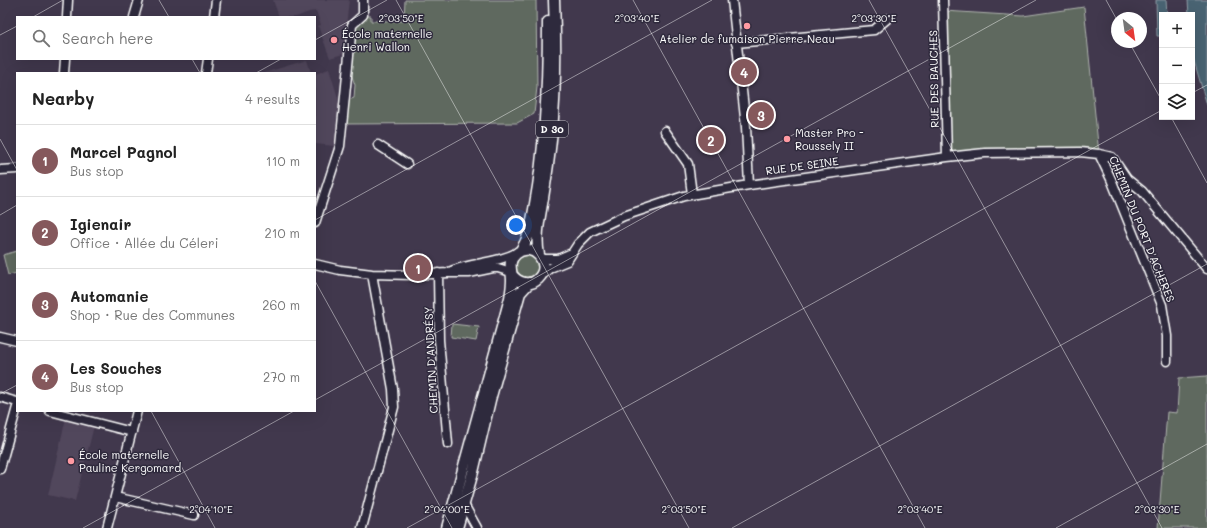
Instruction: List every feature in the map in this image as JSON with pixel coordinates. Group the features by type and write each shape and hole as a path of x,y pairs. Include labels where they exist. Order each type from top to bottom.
{"main road":[{"name":"D 30","path":"519,252 529,231 542,154 547,81 548,0"},
{"name":"D 30","path":"540,257 537,244 537,235 546,180 554,103 556,63 554,0"},
{"path":"447,528 510,298 512,284 510,265 511,260 519,252 531,250 540,257 543,270 542,275 534,282 519,282 511,274"},
{"path":"457,528 473,472 490,400 520,293 529,283"}],"street":[{"path":"67,16 68,0"},
{"path":"134,16 139,0"},
{"path":"214,16 216,0"},
{"path":"316,220 340,146 352,25 363,15 363,0"},
{"path":"732,0 746,127 750,185"},
{"name":"RUE DES BAUCHES","path":"944,0 947,157"},
{"path":"736,43 874,30 888,19"},
{"path":"64,72 65,60"},
{"path":"206,72 208,60"},
{"path":"665,131 688,164 692,194"},
{"path":"378,145 407,164"},
{"name":"RUE DE SEINE","path":"542,275 545,271 567,261 583,238 590,232 624,216 692,194 947,157 985,153 1080,152 1099,154"},
{"path":"1099,154 1112,157 1127,179 1142,191 1207,269"},
{"name":"CHEMIN DU PORT D'ACHERES","path":"1099,154 1111,179 1162,305 1167,336 1167,361"},
{"path":"0,170 16,169"},
{"path":"448,273 458,268 509,257 519,252"},
{"path":"540,257 558,259 572,253"},
{"path":"316,264 340,270 372,274 469,273 498,268 511,274"},
{"name":"CHEMIN D'ANDRÉSY","path":"438,273 439,340 448,444"},
{"path":"362,528 394,407 393,389 372,274"},
{"path":"0,337 16,341"},
{"path":"0,397 16,402"},
{"path":"0,469 16,411"},
{"path":"54,412 132,432"},
{"path":"107,528 137,412"},
{"path":"458,487 464,506 477,528"},
{"path":"115,497 194,515"}],"shaded area":[{"name":"École maternelle Henri Wallon","path":"273,0 349,0 343,54 330,58 318,26 321,25 316,11 299,16 279,16"},
{"path":"405,0 536,0 537,87 534,114 517,123 344,124 346,101 354,98 355,85 349,68 354,26 363,16 371,16 371,21 404,21"},
{"path":"1084,7 1099,154 947,157 944,11 1023,16"},
{"path":"307,60 311,72 267,72"},
{"path":"329,69 339,101 334,146 316,144 316,74"},
{"path":"16,251 16,273 8,275 3,255"},
{"path":"527,255 531,256 537,262 537,270 531,276 527,277 523,276 517,270 516,266 517,262 523,256"},
{"path":"452,324 479,327 476,341 451,337"},
{"path":"1207,376 1207,528 1158,528 1167,412 1177,413 1179,378"},
{"name":"École maternelle Pauline Kergomard","path":"66,418 94,426 75,501 48,495"}],"water":[{"path":"1156,0 1166,0 1167,12 1159,12 1159,36 1157,36"},
{"path":"1188,0 1207,0 1207,105 1195,64 1195,12 1189,12"}],"place":[{"name":"Atelier de fumaison Pierre Neau","path":"747,26"},
{"name":"École maternelle Henri Wallon","path":"334,40"},
{"name":"Les Souches","path":"744,72"},
{"name":"Automanie","path":"761,115"},
{"name":"Master Pro - Roussely II","path":"787,139"},
{"name":"Igienair","path":"711,140"},
{"name":"Marcel Pagnol","path":"418,268"},
{"name":"École maternelle Pauline Kergomard","path":"71,461"}]}
